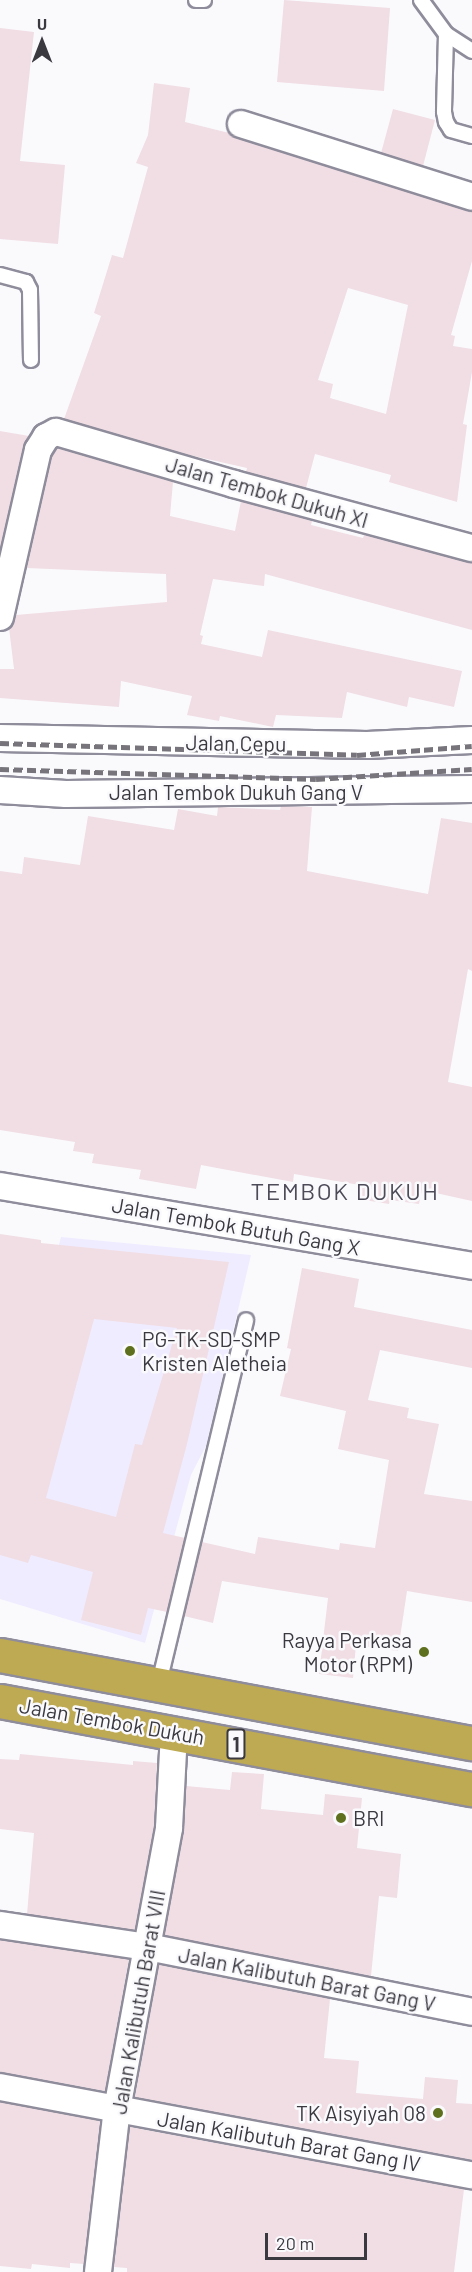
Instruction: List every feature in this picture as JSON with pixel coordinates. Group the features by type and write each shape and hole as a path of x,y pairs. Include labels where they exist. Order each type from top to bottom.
{"highway":[{"name":"1","path":"0,1655 472,1743"},
{"name":"Jalan Tembok Dukuh","path":"0,1701 472,1789"}],"street":[{"path":"241,124 472,197"},
{"name":"Jalan Tembok Dukuh XI","path":"0,617 38,450 46,437 56,432 63,432 234,484 472,548"},
{"name":"Jalan Cepu","path":"0,738 367,745 472,740"},
{"name":"Jalan Tembok Dukuh Gang V","path":"0,790 66,794 472,789"},
{"name":"Jalan Tembok Butuh Gang X","path":"0,1186 472,1266"},
{"name":"Jalan Kalibutuh Barat VIII","path":"98,2272 117,2109 169,1828 174,1732"},
{"name":"Jalan Kalibutuh Barat Gang V","path":"0,1925 148,1947 472,2012"},
{"name":"Jalan Kalibutuh Barat Gang IV","path":"0,2087 472,2175"}],"lane":[{"path":"196,0 202,0"},
{"path":"421,0 447,34 472,51"},
{"path":"447,34 444,112 446,122 451,130 472,136"},
{"path":"0,275 26,282 30,290 31,360"},
{"path":"159,1683 246,1320"}],"shaded area":[{"name":"PG-TK-SD-SMP Kristen Aletheia","path":"61,1237 251,1255 206,1446 191,1475 145,1643 0,1599 0,1470"}],"building":[{"path":"284,0 390,8 384,91 277,82"},
{"path":"0,28 34,32 20,161 65,165 58,244 0,239"},
{"path":"154,83 190,88 185,122 229,133 236,138 472,212 472,261 451,335 455,336 453,346 472,349 472,372 463,424 467,425 457,502 389,482 391,475 315,454 306,488 246,472 247,468 176,452 64,419 101,316 94,313 112,255 123,258 148,167 136,163 148,135","holes":["348,288 408,305 386,414 330,398 333,384 318,380"]},
{"path":"393,109 435,120 423,166 381,153"},
{"path":"0,431 29,436 23,447 0,549"},
{"path":"57,448 173,482 170,516 235,531 241,501 312,521 311,525 363,538 364,535 472,563 472,630 265,574 264,586 213,579 200,635 203,636 201,644 262,657 268,630 462,671 454,707 409,697 407,707 347,692 342,718 276,715 273,727 220,716 219,721 187,715 192,696 121,681 119,707 0,698 0,669 14,669 9,628 16,615 167,602 166,574 27,568 52,456"},
{"path":"281,806 312,807 307,871 428,894 441,818 472,823 472,971 468,969 448,1082 472,1087 472,1201 422,1190 419,1204 390,1200 389,1204 358,1199 360,1185 294,1174 293,1182 201,1165 196,1189 139,1179 141,1170 92,1163 94,1154 73,1151 75,1142 0,1130 0,871 22,874 24,857 80,865 88,816 174,830 178,809 217,816 218,807 280,810"},
{"name":"PG-TK-SD-SMP Kristen Aletheia","path":"0,1234 41,1240 41,1243 229,1262 187,1444 163,1533 185,1538 167,1612 148,1608 141,1635 81,1620 93,1572 31,1555 28,1563 0,1555","holes":["94,1319 177,1328 142,1445 135,1444 116,1517 46,1498"]},
{"path":"302,1268 359,1279 354,1307 472,1330 472,1368 380,1350 368,1400 409,1408 407,1418 439,1424 424,1494 472,1501 472,1602 407,1591 398,1651 356,1645 353,1678 319,1674 328,1598 222,1581 213,1623 184,1616 202,1542 255,1554 258,1537 339,1550 340,1543 375,1548 389,1460 338,1449 346,1411 280,1396 291,1349 287,1348"},
{"path":"20,1754 133,1765 133,1761 157,1763 154,1826 135,1930 27,1914 34,1833 0,1829 0,1759 19,1760"},
{"path":"232,1772 264,1774 261,1809 323,1815 325,1794 362,1798 357,1848 401,1854 397,1898 379,1896 371,1976 164,1935 184,1831 186,1786 230,1790"},
{"path":"0,1940 129,1959 105,2091 0,2072"},
{"path":"159,1965 330,1999 324,2058 359,2061 356,2093 423,2099 425,2077 458,2080 456,2103 472,2104 472,2160 135,2097"},
{"path":"0,2102 100,2121 84,2264 70,2263 70,2268 32,2264 31,2269 0,2266"},
{"path":"130,2127 464,2189 454,2272 127,2272 127,2268 114,2267"}],"railway":[{"path":"0,743 357,755 472,746"},
{"path":"0,769 316,779 472,769"}],"place":[{"name":"PG-TK-SD-SMP Kristen Aletheia","path":"130,1351"},
{"name":"Rayya Perkasa Motor (RPM)","path":"424,1652"},
{"name":"BRI","path":"341,1818"},
{"name":"TK Aisyiyah 08","path":"438,2113"}],"district":[{"name":"TEMBOK DUKUH","path":"345,1191"}]}
